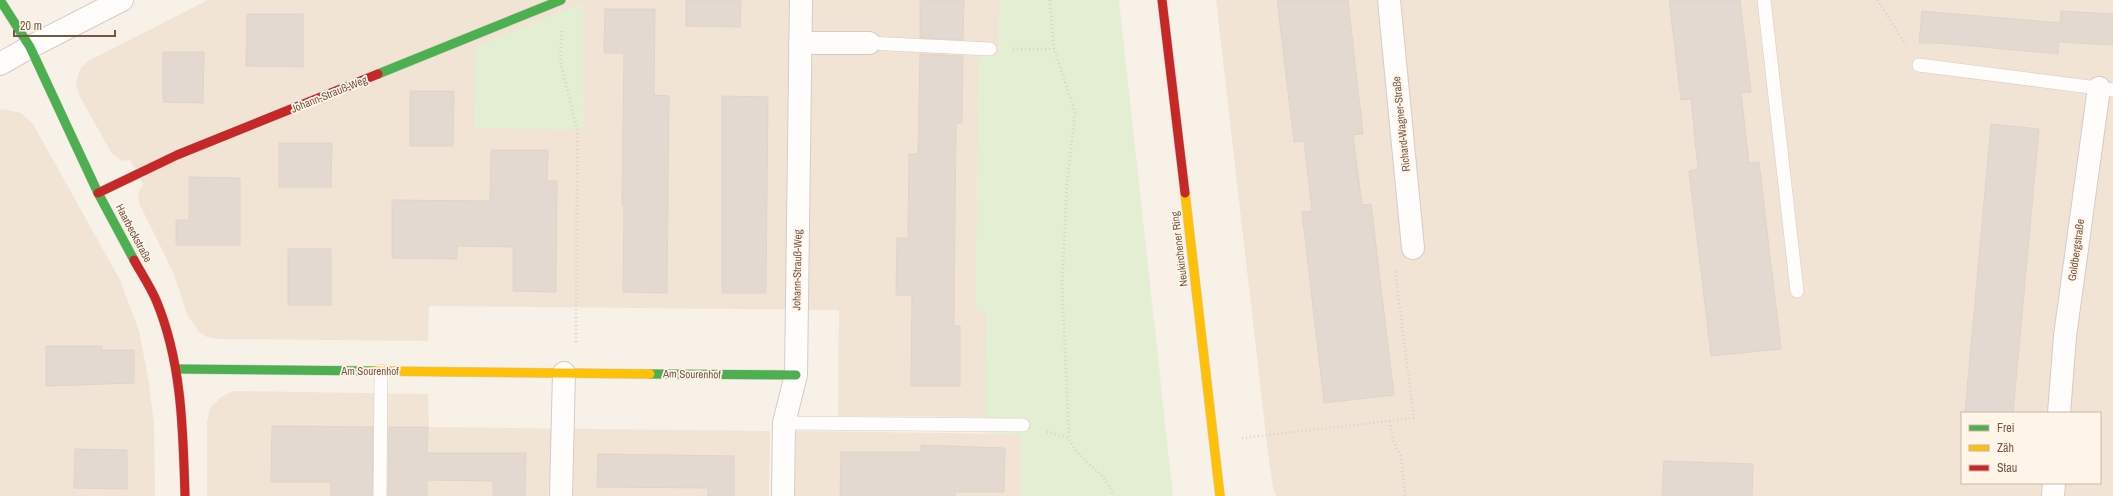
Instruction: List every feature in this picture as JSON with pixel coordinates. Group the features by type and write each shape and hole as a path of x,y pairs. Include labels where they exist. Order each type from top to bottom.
{"street":[{"name":"Haarbeckstraße","path":"0,0 30,47 98,193 156,300 177,369 184,452 185,496"},
{"path":"0,64 122,0"},
{"name":"Johann-Strauß-Weg","path":"98,193 178,155 561,0"},
{"name":"Johann-Strauß-Weg","path":"782,496 784,423 796,375 801,0"},
{"name":"Neukirchener Ring","path":"1162,0 1220,496"},
{"name":"Richard-Wagner-Straße","path":"1389,0 1413,248"},
{"path":"800,43 869,43"},
{"name":"Goldbergstraße","path":"2059,412 2065,336 2106,89"},
{"name":"Am Sourenhof","path":"177,369 796,375"},
{"path":"561,496 570,373"},
{"path":"2053,496 2054,484"}],"lane":[{"path":"1764,0 1797,290"},
{"path":"869,43 990,49"},
{"path":"1920,65 2106,89"},
{"path":"380,496 381,371"},
{"path":"784,423 1023,425"}],"path":[{"path":"1050,0 1054,49 1075,112 1067,184 1062,285 1069,438 1073,449 1111,486 1113,496"},
{"path":"1877,0 1920,65"},
{"path":"562,29 560,60 577,130 570,373"},
{"path":"990,49 1054,49"},
{"path":"1214,441 1414,418 1395,266 1413,248"},
{"path":"1390,421 1392,440 1401,456 1405,496"}],"shaded area":[{"path":"208,0 1000,0 999,55 979,55 976,311 986,311 986,417 838,416 839,310 429,306 428,341 217,339 207,337 199,332 188,316 173,272 139,203 138,193 143,184 130,160 123,161 112,154 80,97 76,83 80,69 88,61"},
{"path":"1216,0 2113,0 2113,496 1276,496 1273,488"},
{"path":"3,109 21,113 33,124 120,280 139,331 148,377 154,423 155,496 0,496 0,110"},
{"path":"234,391 428,394 429,427 770,431 769,496 207,496 207,423 210,408 221,397"},
{"path":"796,431 1021,434 1020,496 795,496"}],"green space":[{"path":"1000,0 1119,0 1173,496 1020,496 1021,434 985,433 986,311 976,311 979,55 999,55"},
{"path":"583,2 584,130 474,128 475,47"}],"building":[{"path":"686,0 741,0 740,27 686,26"},
{"path":"920,0 964,0 963,40 920,38"},
{"path":"1277,0 1348,0 1363,134 1353,135 1362,205 1371,204 1394,395 1324,403 1302,212 1312,211 1304,141 1294,142"},
{"path":"1669,0 1740,0 1751,92 1741,93 1749,163 1759,162 1781,349 1711,356 1689,171 1698,169 1691,99 1681,100"},
{"path":"605,9 655,9 654,95 669,96 667,293 623,292 624,206 622,206 624,53 604,53"},
{"path":"1922,11 2060,23 2061,11 2113,14 2113,45 2059,42 2058,54 1939,43 1919,43"},
{"path":"247,14 303,14 303,67 246,66"},
{"path":"163,52 204,52 203,103 163,102"},
{"path":"920,54 963,56 962,123 956,123 954,326 960,326 960,386 911,386 912,295 896,295 897,238 908,238 909,154 918,154"},
{"path":"410,91 454,91 453,146 410,146"},
{"path":"722,96 768,97 766,293 722,293"},
{"path":"1991,124 2039,129 2013,412 1965,412"},
{"path":"279,143 332,143 331,187 279,187"},
{"path":"491,150 548,150 547,181 557,181 556,292 513,291 513,247 457,246 457,259 392,258 392,200 490,201"},
{"path":"189,177 240,178 240,245 176,245 176,220 189,220"},
{"path":"288,249 331,249 331,305 288,305"},
{"path":"46,346 102,346 102,350 134,350 134,383 46,386"},
{"path":"272,426 373,427 372,496 331,496 331,482 271,482"},
{"path":"389,427 428,427 427,453 526,453 525,496 493,496 493,481 427,480 427,496 388,496"},
{"path":"921,445 1005,448 1004,492 955,492 955,496 840,496 841,452 921,452"},
{"path":"75,449 127,450 127,489 74,488"},
{"path":"598,454 734,456 734,496 708,496 708,488 597,487"},
{"path":"1664,461 1753,464 1752,496 1662,496"}],"traffic: fast":[{"path":"0,0 30,47 98,193 134,260"},
{"path":"378,74 561,0"},
{"path":"177,369 374,371"},
{"path":"650,374 796,375"}],"traffic: slow":[{"path":"1185,193 1220,496"},
{"path":"374,371 650,374"}],"traffic: jam":[{"path":"1162,0 1185,193"},
{"path":"98,193 177,155 378,74"},
{"path":"134,260 156,300 165,324 171,348 180,396 185,496"}]}
